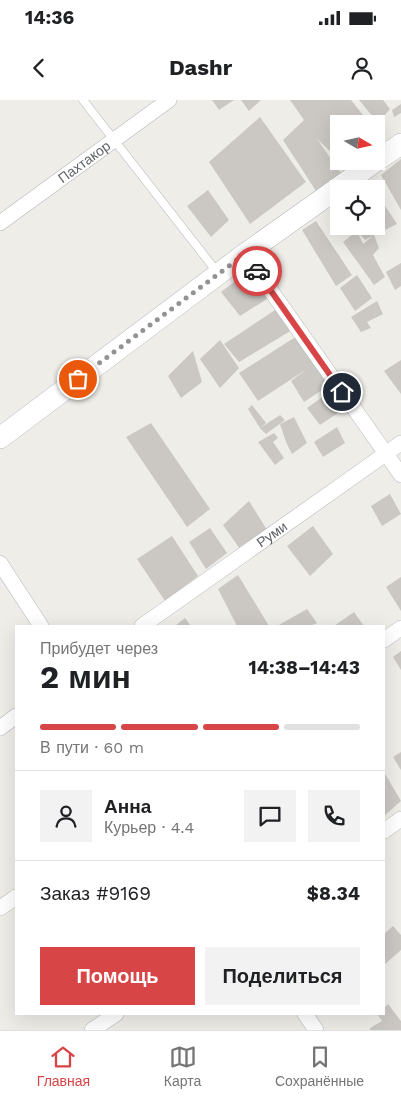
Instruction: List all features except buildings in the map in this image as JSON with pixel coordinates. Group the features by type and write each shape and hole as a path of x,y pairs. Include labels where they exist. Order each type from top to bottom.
{"street":[{"name":"Пахтакор","path":"0,224 169,100"},
{"path":"385,155 401,144"},
{"path":"0,438 245,254 363,170"},
{"path":"245,254 401,475"},
{"name":"Руми","path":"143,625 401,443"},
{"path":"0,563 40,625"},
{"path":"385,639 401,628"},
{"path":"0,728 15,717"},
{"path":"385,830 401,819"},
{"path":"0,908 15,898"},
{"path":"92,1030 114,1015"},
{"path":"306,1015 316,1030"}],"lane":[{"path":"83,100 219,274"}],"way so far":[{"path":"78,379 245,254 257,271"}],"route":[{"path":"257,271 342,392"}]}
